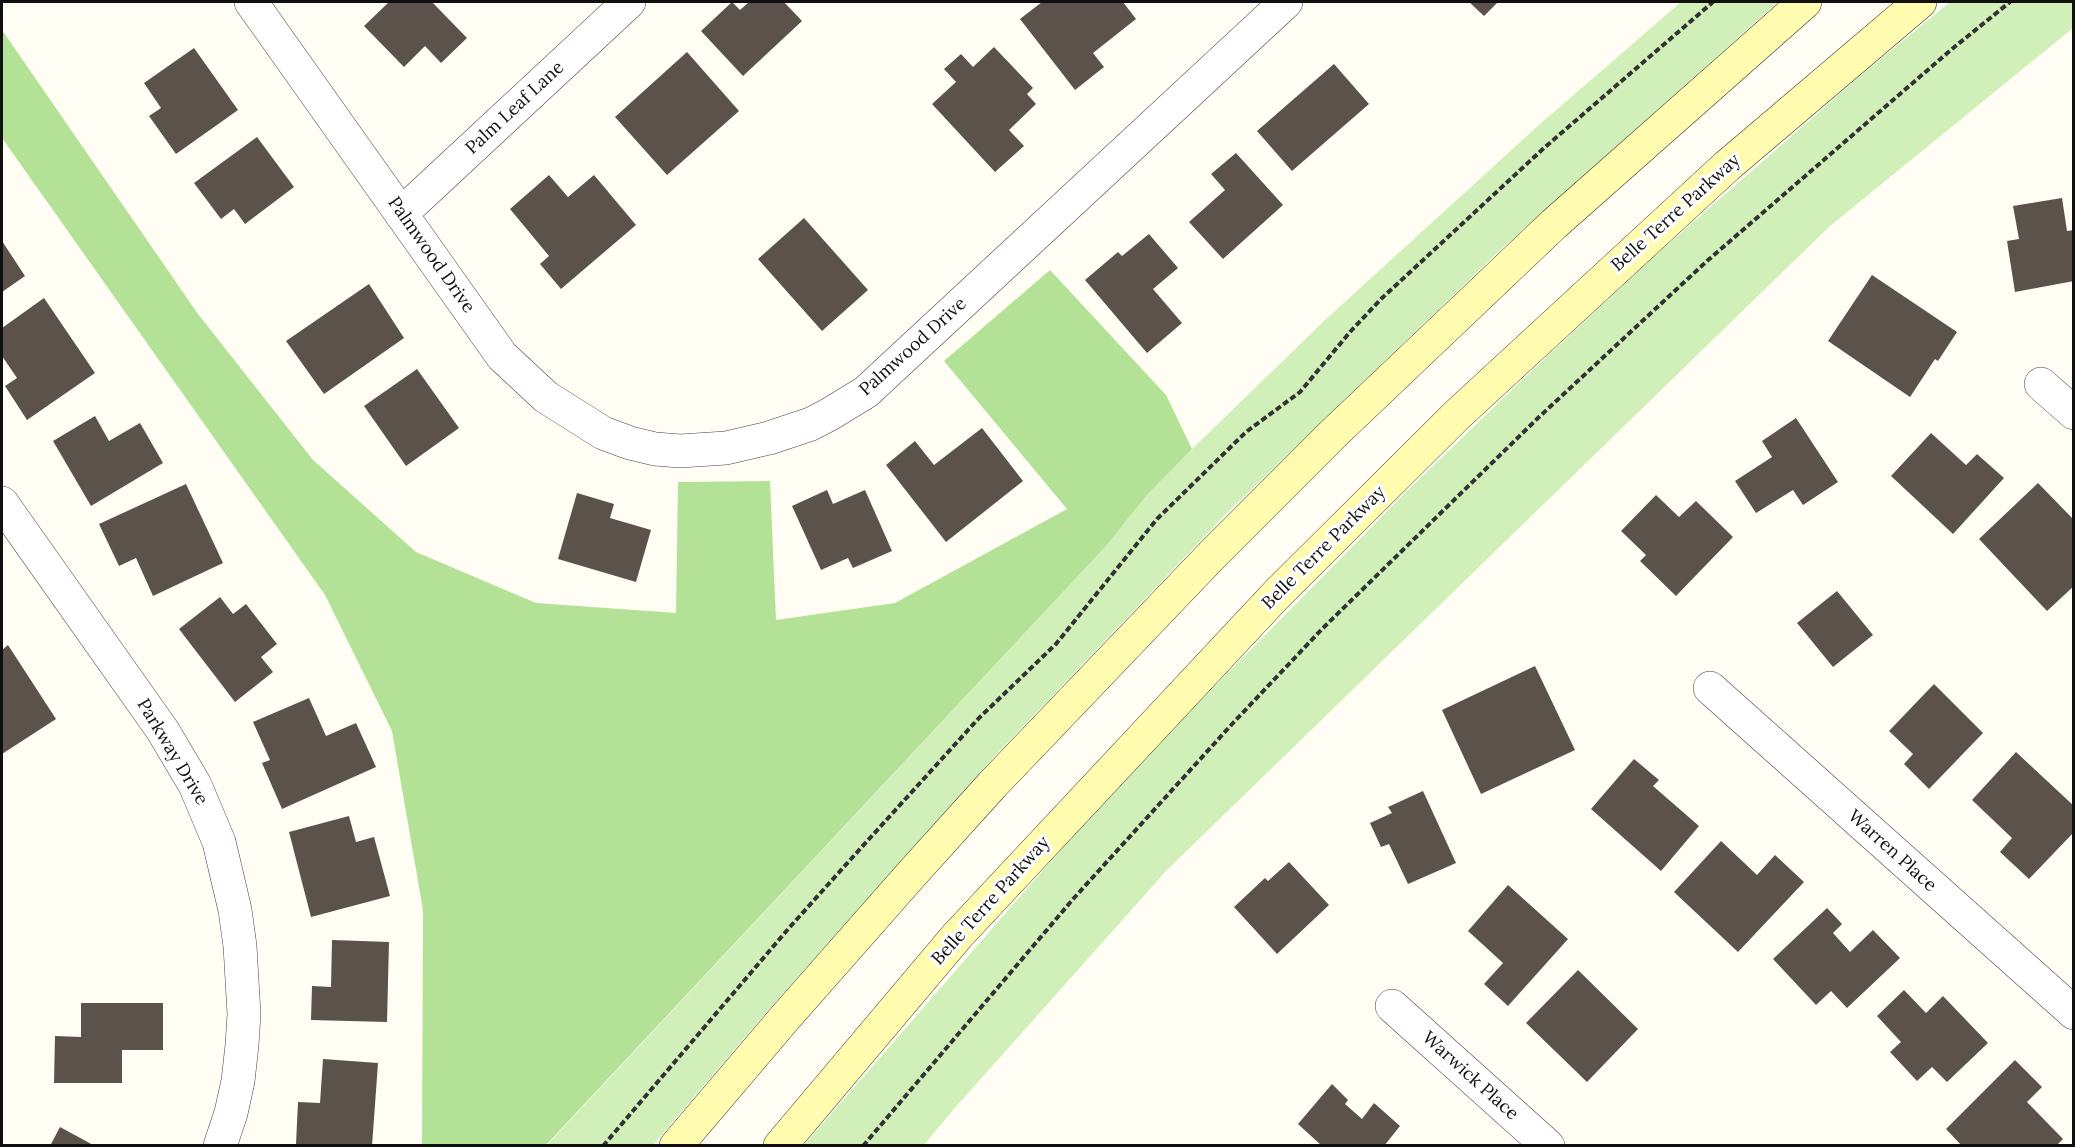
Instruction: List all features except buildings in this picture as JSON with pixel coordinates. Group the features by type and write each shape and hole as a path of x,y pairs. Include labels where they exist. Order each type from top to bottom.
{"main road":[{"path":"676,1146 909,877 1023,752 1212,555 1332,435 1554,224 1805,2"},
{"name":"Belle Terre Parkway","path":"780,1146 957,936 1277,594 1456,415 1727,166 1920,2"}],"street":[{"name":"Palmwood Drive","path":"251,2 502,356 523,377 546,397 603,433 654,449 703,450 749,443 811,424 866,392 1286,2"},
{"name":"Palm Leaf Lane","path":"401,213 628,2"},
{"path":"2041,384 2073,413"},
{"name":"Parkway Drive","path":"2,503 164,731 195,785 219,842 236,910 242,964 244,1014 238,1081 220,1146"},
{"name":"Warren Place","path":"1710,688 2073,1013"},
{"name":"Warwick Place","path":"1392,1006 1548,1146"}],"path":[{"path":"603,1146 789,928 852,858 979,718 1056,644 1157,519 1246,432 1300,392 1381,299 1552,141 1713,2"},
{"path":"863,1146 1074,898 1323,628 1539,417 1707,261 2010,2"}],"green space":[{"path":"1681,2 1778,2 1497,253 1226,514 993,758 763,1016 653,1145 546,1146 1107,545 1146,496 1192,449 1325,320 1540,124"},
{"path":"1950,2 2073,2 2073,28 1830,226 1167,870 924,1145 804,1145 1064,846 1201,700 1405,493 1649,261 1860,76"},
{"path":"2,30 198,314 313,460 416,552 536,603 676,613 678,482 770,481 776,620 895,603 1067,509 944,361 1050,270 1166,395 1192,449 1146,496 1107,545 546,1145 422,1145 423,910 392,731 325,595 2,138"}]}
